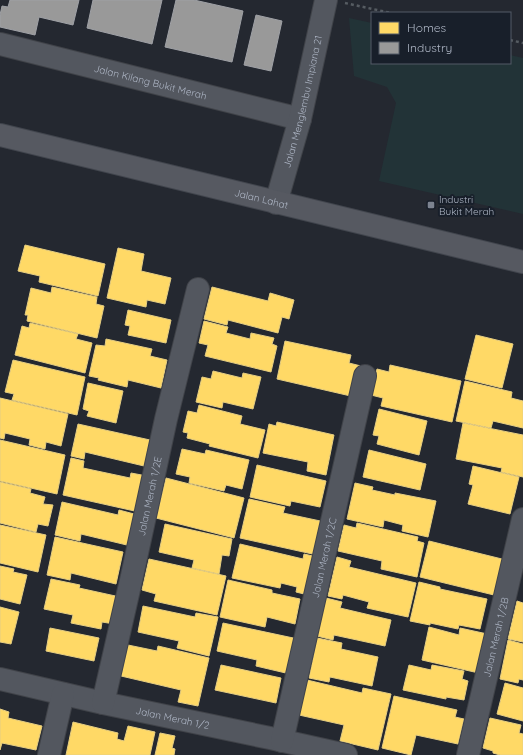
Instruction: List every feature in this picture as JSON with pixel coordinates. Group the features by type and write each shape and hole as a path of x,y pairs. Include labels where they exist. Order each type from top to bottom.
{"main road":[{"name":"Jalan Lahat","path":"0,135 523,262"}],"street":[{"name":"Jalan Menglembu Impiana 21","path":"276,203 333,1"},
{"name":"Jalan Kilang Bukit Merah","path":"0,44 300,119"},
{"name":"Jalan Merah 1/2E","path":"103,703 166,419 198,289"},
{"name":"Jalan Merah 1/2C","path":"273,744 365,376"},
{"name":"Jalan Merah 1/2B","path":"468,755 523,519"},
{"name":"Jalan Merah 1/2","path":"0,680 273,744 346,755"},
{"path":"49,755 63,694"}],"path":[{"path":"333,1 386,12"},
{"path":"511,40 523,43"}],"shaded area":[{"path":"349,18 371,23 371,64 511,64 511,55 523,58 523,214 379,181 396,103 387,87 354,76"}],"building: Homes":[{"path":"25,245 105,264 98,296 39,282 40,276 18,271"},
{"path":"118,248 144,254 141,271 171,278 165,304 147,300 146,307 107,298"},
{"path":"52,287 97,297 96,304 104,306 97,338 27,321 28,315 25,315 31,288 51,293"},
{"path":"212,287 268,301 270,293 294,300 289,319 282,317 278,333 228,320 227,325 204,319"},
{"path":"128,310 171,320 166,343 128,335 130,326 125,325"},
{"path":"204,321 228,327 226,333 250,339 251,333 274,338 272,344 277,346 271,372 205,356 208,345 199,343"},
{"path":"30,323 78,334 76,339 92,343 85,373 15,355 22,326 29,328"},
{"path":"476,335 513,344 502,388 465,379"},
{"path":"106,339 152,349 150,356 167,360 161,388 128,380 127,387 98,380 99,378 89,376 96,345 105,346"},
{"path":"285,341 351,355 349,363 361,366 355,397 277,379"},
{"path":"13,360 85,377 77,415 12,400 14,394 5,392"},
{"path":"390,365 461,381 452,422 381,406 383,398 371,395 377,369 389,372"},
{"path":"213,371 242,378 243,373 261,377 253,409 223,402 222,408 196,402 202,377 211,379"},
{"path":"465,381 512,392 511,398 523,401 523,428 493,421 491,428 456,421"},
{"path":"88,383 123,391 116,423 87,416 89,411 83,409"},
{"path":"0,398 68,414 61,446 46,442 45,449 29,445 30,439 5,433 4,439 0,438"},
{"path":"199,405 242,416 240,424 265,430 258,458 209,446 210,444 187,438 188,433 183,432 188,411 197,413"},
{"path":"379,409 427,421 419,455 377,444 379,436 373,435"},
{"path":"277,422 334,435 326,475 307,471 308,462 263,453 269,424 276,426"},
{"path":"463,423 523,435 523,477 501,472 502,468 456,459"},
{"path":"78,424 150,440 144,466 85,452 84,459 71,456"},
{"path":"0,440 65,455 57,494 0,481"},
{"path":"182,449 205,454 206,450 249,460 242,489 226,485 224,491 189,483 190,477 176,474"},
{"path":"369,450 426,464 420,490 363,477"},
{"path":"71,458 84,461 83,468 130,478 131,473 147,476 139,512 63,495"},
{"path":"257,465 326,481 320,507 291,501 290,506 250,497"},
{"path":"473,466 519,477 510,514 468,504 473,485 469,484"},
{"path":"166,478 244,498 234,538 156,518"},
{"path":"0,482 31,489 30,493 45,497 43,504 53,505 48,526 38,524 36,532 0,523"},
{"path":"355,483 373,487 372,490 436,501 428,537 402,531 403,525 384,520 383,527 347,519"},
{"path":"249,499 285,507 283,513 325,522 317,555 240,538"},
{"path":"62,502 118,515 119,510 138,515 131,546 81,534 80,541 55,535"},
{"path":"357,523 418,537 417,541 424,543 417,577 381,569 382,561 338,551 344,525 356,528"},
{"path":"165,524 232,539 229,556 222,555 219,574 192,568 194,560 159,552"},
{"path":"0,525 46,535 38,572 0,563"},
{"path":"55,537 123,552 116,584 71,573 70,580 47,575"},
{"path":"429,541 506,560 498,596 420,577"},
{"path":"240,544 303,559 304,554 317,557 308,595 296,592 297,587 281,583 280,588 232,578"},
{"path":"337,557 351,561 349,567 416,583 408,617 367,608 369,602 343,595 342,599 328,596"},
{"path":"149,559 226,576 217,615 154,601 156,594 142,590"},
{"path":"0,566 14,569 13,572 27,575 20,604 0,599"},
{"path":"51,579 80,585 79,588 120,597 114,624 102,622 101,629 71,623 73,615 44,609"},
{"path":"228,580 272,590 272,593 300,599 295,624 267,617 265,627 220,617"},
{"path":"419,582 440,587 440,589 487,599 480,629 459,625 458,629 430,623 430,625 410,621"},
{"path":"326,598 342,602 340,608 391,620 385,646 334,635 333,640 317,636"},
{"path":"517,601 523,603 523,642 508,639"},
{"path":"143,606 195,617 196,613 218,617 209,656 177,648 179,641 138,632"},
{"path":"0,607 19,612 11,644 0,642"},
{"path":"223,623 298,639 290,674 256,666 257,660 217,651"},
{"path":"429,627 459,635 460,628 492,635 483,674 422,660"},
{"path":"50,628 99,638 94,661 46,651"},
{"path":"317,638 342,643 341,649 378,657 372,686 330,677 329,682 309,678"},
{"path":"508,640 523,644 523,680 519,679 518,683 500,679"},
{"path":"128,645 157,651 158,646 209,658 198,706 178,702 181,690 121,676"},
{"path":"221,665 281,678 276,703 215,690"},
{"path":"409,665 431,670 432,665 464,671 462,679 468,681 464,700 446,697 446,699 403,690"},
{"path":"307,680 362,693 363,688 391,694 378,750 340,741 344,725 299,715"},
{"path":"505,683 523,688 523,721 497,714"},
{"path":"394,696 457,710 455,717 464,719 458,744 416,735 411,755 382,748"},
{"path":"0,709 9,712 8,718 42,726 36,750 2,743 0,750"},
{"path":"490,718 521,725 519,733 523,734 523,755 500,755 483,748"},
{"path":"73,722 118,733 117,739 124,741 128,726 155,732 150,755 66,755"},
{"path":"160,733 175,736 172,748 175,749 174,755 155,755"}],"building: Industry":[{"path":"10,0 79,0 73,25 39,17 35,35 0,27 2,6 8,7"},
{"path":"93,0 162,0 152,44 87,28"},
{"path":"176,0 194,0 243,11 232,62 165,47"},
{"path":"256,15 282,21 271,71 244,65"}],"place":[{"name":"Industri Bukit Merah","path":"431,205"}]}
